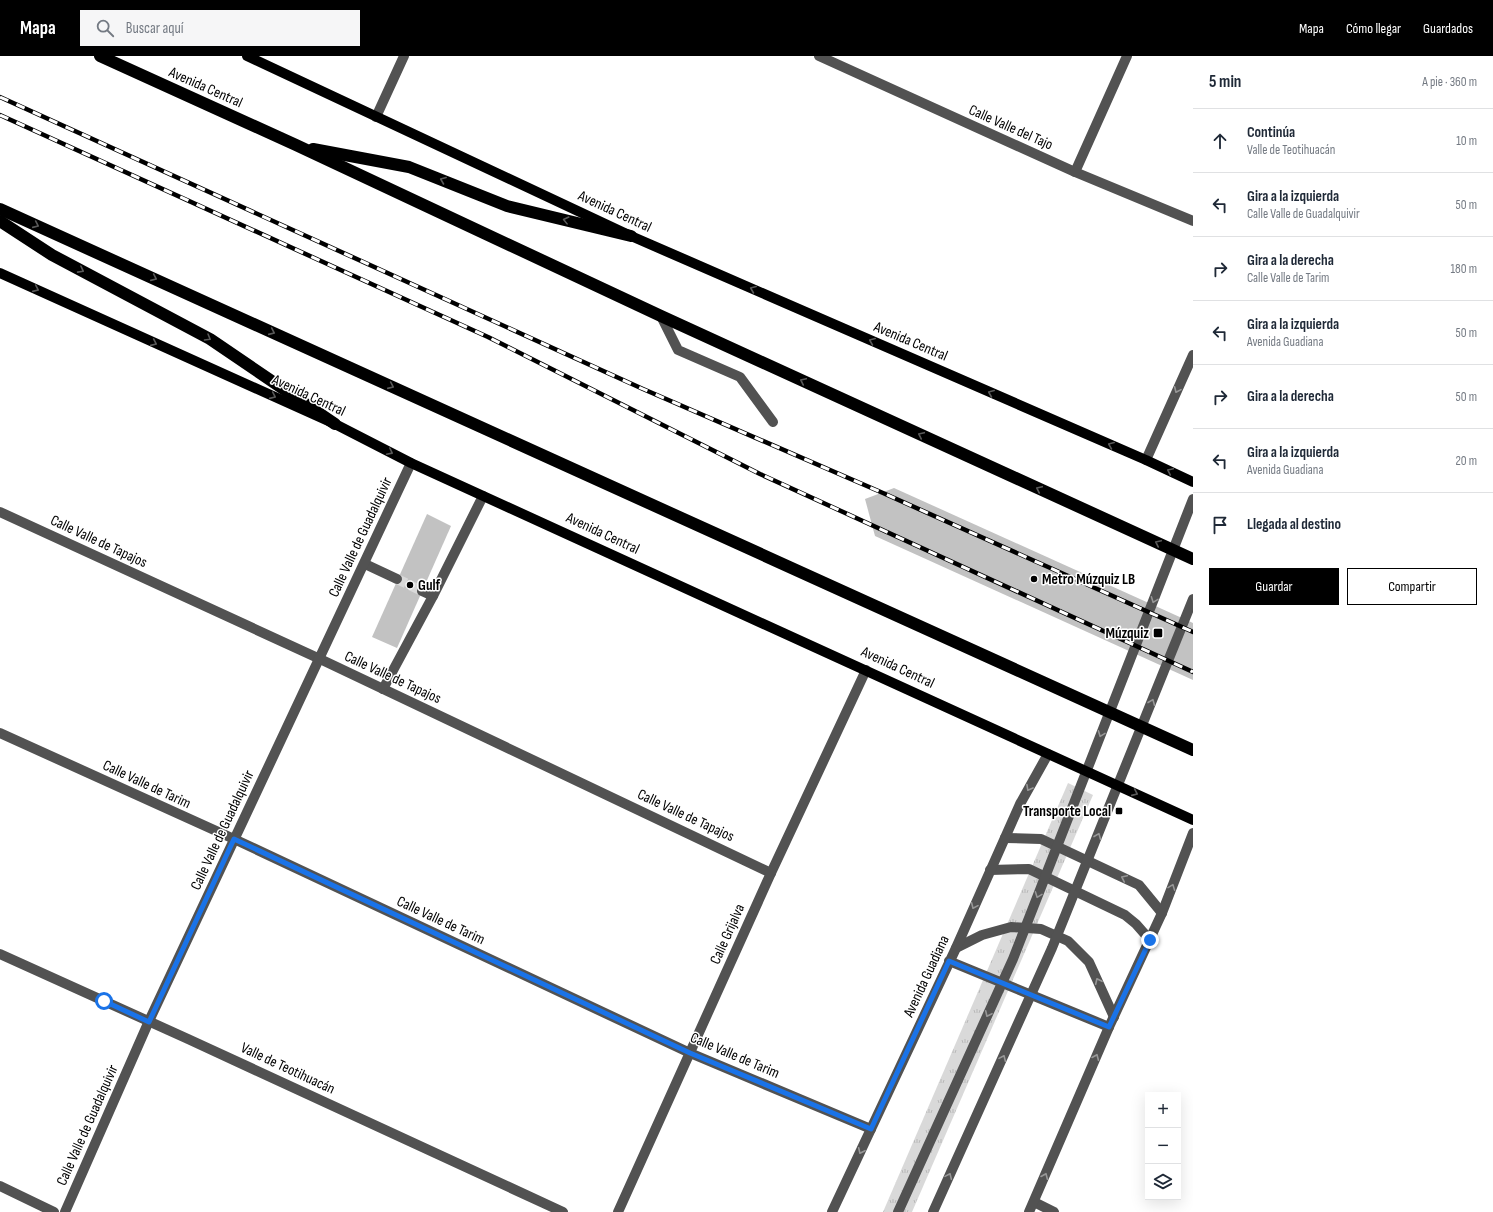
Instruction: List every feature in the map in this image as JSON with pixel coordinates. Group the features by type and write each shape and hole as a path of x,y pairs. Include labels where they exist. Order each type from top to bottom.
{"highway":[{"name":"Avenida Central","path":"100,56 296,145 661,316 1193,559"},
{"path":"296,145 409,167 507,206 631,236"},
{"path":"0,209 1193,750"},
{"path":"0,220 52,255 210,339 335,424"}],"main road":[{"name":"Avenida Central","path":"247,56 631,236 1146,460 1193,482"},
{"name":"Avenida Central","path":"0,273 335,424 411,463 1193,820"}],"street":[{"path":"376,117 404,56"},
{"name":"Calle Valle del Tajo","path":"819,56 1075,172 1193,221"},
{"path":"1075,172 1127,56"},
{"path":"661,316 678,350 740,377 773,422"},
{"path":"1146,460 1192,363"},
{"name":"Calle Valle de Guadalquivir","path":"65,1212 149,1022 365,564 411,463"},
{"path":"383,689 434,596 483,496"},
{"path":"898,1212 1013,959 1193,499"},
{"name":"Calle Valle de Tapajos","path":"0,512 320,659 771,873"},
{"path":"365,564 397,579"},
{"path":"422,591 434,596"},
{"path":"933,1212 1052,948 1193,599"},
{"name":"Calle Grijalva","path":"618,1212 771,873 866,670"},
{"name":"Calle Valle de Tarim","path":"0,733 234,839 690,1053 871,1129"},
{"name":"Avenida Guadiana","path":"832,1212 956,948 1020,804 1048,754"},
{"path":"1029,1212 1109,1027 1162,913 1193,833"},
{"path":"1005,838 1041,839 1139,885 1162,913"},
{"path":"990,870 1029,869 1125,915 1136,924 1150,940"},
{"path":"956,948 982,936 1011,927 1041,929 1068,941 1089,962 1114,1017"},
{"name":"Valle de Teotihuacán","path":"0,954 563,1212"},
{"path":"949,961 1109,1027"},
{"path":"0,1186 54,1212"},
{"path":"1034,1202 1054,1212"}],"green space":[{"path":"1068,783 1093,795 912,1212 883,1212"}],"building":[{"name":"Metro Múzquiz LB","path":"894,488 1193,623 1193,680 875,536 865,499"},
{"name":"Gulf","path":"427,514 451,526 397,648 372,637"}],"tunnel":[{"path":"397,579 422,591"}],"railway":[{"path":"0,97 643,389 883,493 1193,632"},
{"path":"0,115 488,337 760,474 1193,672"}],"place":[{"name":"Metro Múzquiz LB","path":"1034,579"},
{"name":"Gulf","path":"410,585"},
{"name":"Múzquiz","path":"1158,633"},
{"name":"Transporte Local","path":"1119,811"}],"route":[{"path":"104,1001 149,1022 234,839 269,857 690,1053 871,1129 949,961 1109,1027 1150,940"}]}
